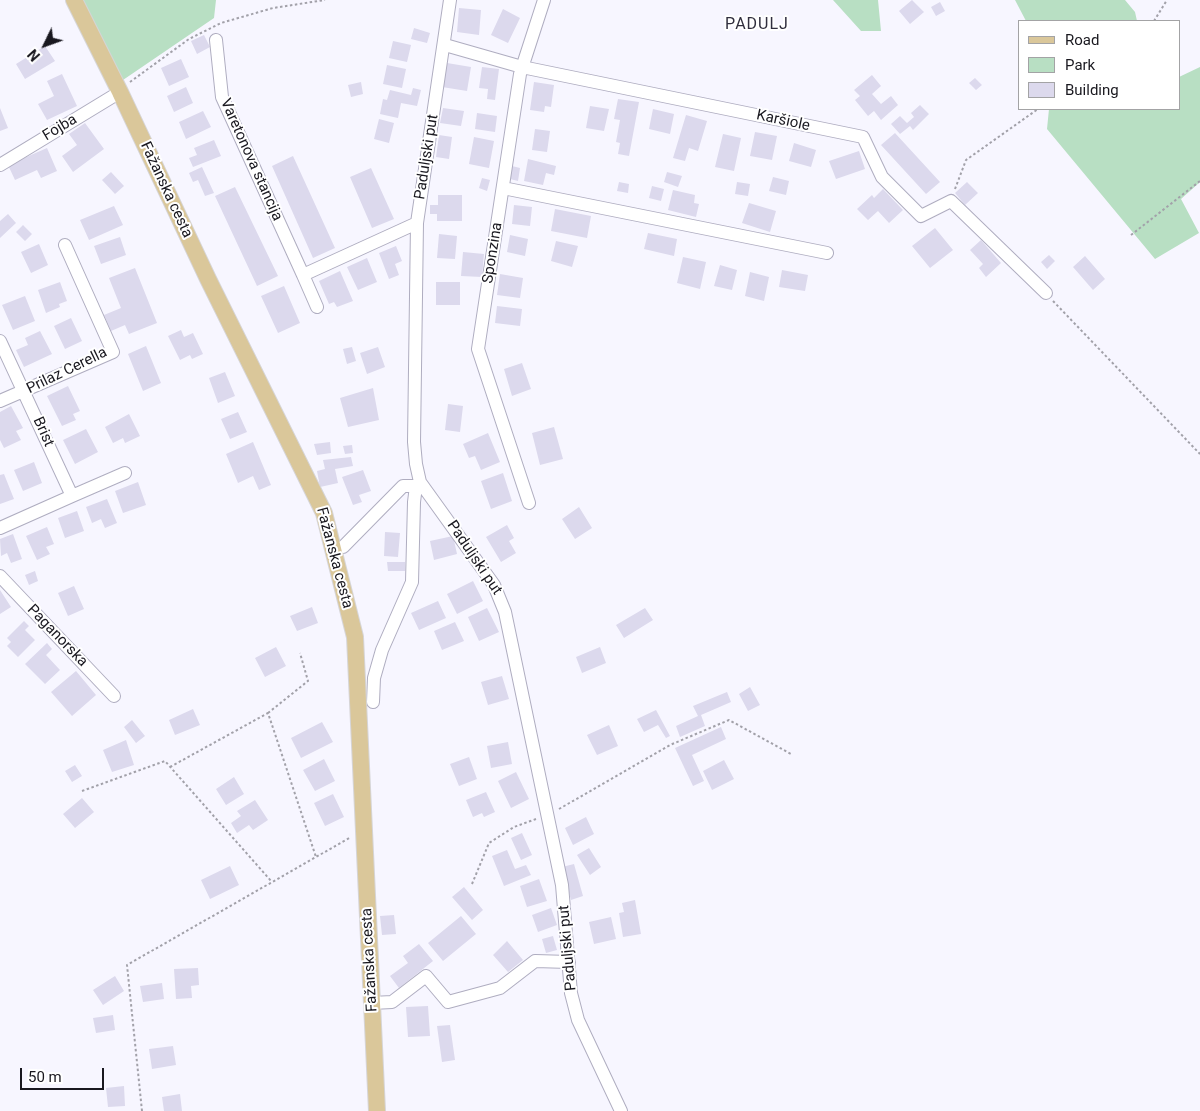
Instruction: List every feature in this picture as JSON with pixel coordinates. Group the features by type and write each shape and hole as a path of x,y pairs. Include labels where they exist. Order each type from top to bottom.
{"main road":[{"name":"Fažanska cesta","path":"74,0 120,92 208,279 324,513 355,637 378,1111"}],"street":[{"name":"Paduljski put","path":"450,0 445,45 417,223 414,442 418,484 500,597 562,885 571,993 578,1020 621,1111"},
{"name":"Sponzina","path":"529,503 478,349 522,67 544,0"},
{"name":"Varetonova stancija","path":"216,40 222,97 317,307"},
{"name":"Karšiole","path":"445,45 522,67 863,137 882,177 921,216 951,201"},
{"name":"Fojba","path":"0,165 120,92"},
{"path":"503,188 827,253"},
{"path":"951,201 1046,293"},
{"path":"303,275 417,223"},
{"name":"Prilaz Cerella","path":"0,401 113,352 65,245"},
{"name":"Brist","path":"0,341 72,496"},
{"path":"0,528 125,473"},
{"path":"344,547 403,486 418,484 412,582 382,650 374,678 373,702"},
{"name":"Paganorska","path":"0,576 114,696"},
{"path":"372,1003 392,1002 426,976 448,1002 500,988 535,961 568,962"}],"path":[{"path":"1155,20 1167,0"},
{"path":"951,201 966,160 1037,110"},
{"path":"1131,235 1200,181"},
{"path":"1046,293 1200,454"},
{"path":"170,767 268,713 308,681 300,653"},
{"path":"268,713 316,857"},
{"path":"472,884 489,843 514,827 548,815 670,745 729,720 791,754"},
{"path":"82,791 165,761 272,882"},
{"path":"142,1111 127,965 364,830"}],"green space":[{"path":"83,0 216,0 214,18 123,80"},
{"path":"833,0 878,0 881,31 861,31"},
{"path":"1015,0 1125,0 1135,12 1137,20 1025,20"},
{"path":"1200,67 1200,182 1181,199 1199,233 1155,259 1047,129 1049,110 1180,110 1180,77"}],"building":[{"path":"912,0 924,12 910,24 899,11"},
{"path":"940,2 945,11 936,16 931,7"},
{"path":"459,8 481,10 479,35 457,32"},
{"path":"503,9 520,18 508,43 491,35"},
{"path":"414,28 430,33 427,43 411,39"},
{"path":"204,35 210,47 197,54 191,41"},
{"path":"393,41 411,45 407,62 389,58"},
{"path":"45,46 55,61 25,79 16,64"},
{"path":"181,59 189,77 169,86 161,68"},
{"path":"447,63 471,67 467,91 442,87"},
{"path":"387,65 406,69 402,88 383,84"},
{"path":"482,67 499,69 495,100 487,99 488,89 479,88"},
{"path":"62,74 77,106 47,120 38,104 54,96 47,81"},
{"path":"872,75 881,86 872,94 881,104 891,96 898,105 881,120 874,111 868,116 855,100 860,96 854,90"},
{"path":"975,78 982,85 976,90 969,83"},
{"path":"361,82 363,94 351,97 348,85"},
{"path":"534,82 554,85 551,107 545,106 544,112 530,110"},
{"path":"186,87 193,103 174,112 167,96"},
{"path":"413,88 421,90 417,106 401,103 398,118 380,114 383,99 387,100 390,90 411,95"},
{"path":"618,99 639,102 629,156 618,154 620,143 616,142 620,120 614,119"},
{"path":"920,105 929,114 913,130 910,126 900,134 891,124 900,116 907,123 914,117 911,113"},
{"path":"590,106 609,109 604,131 586,128"},
{"path":"0,108 8,128 0,131"},
{"path":"443,108 464,111 461,126 440,123"},
{"path":"653,109 674,114 670,134 649,129"},
{"path":"203,111 211,127 186,139 179,122"},
{"path":"477,113 497,116 495,132 475,129"},
{"path":"686,115 707,121 698,151 689,148 685,161 673,158"},
{"path":"379,119 394,123 389,143 374,139"},
{"path":"85,123 104,149 73,172 62,156 77,145 69,134"},
{"path":"535,129 550,131 547,152 532,150"},
{"path":"755,132 777,136 772,160 750,156"},
{"path":"895,133 940,182 926,194 881,145"},
{"path":"723,134 741,138 734,171 715,167"},
{"path":"439,135 452,137 449,159 436,157"},
{"path":"474,137 494,141 489,168 469,164"},
{"path":"214,140 221,156 193,167 189,158 197,155 194,148"},
{"path":"794,143 816,150 811,167 789,161"},
{"path":"47,148 57,171 41,178 37,170 15,180 8,165"},
{"path":"859,151 865,169 836,179 829,161"},
{"path":"293,156 335,248 313,258 272,166"},
{"path":"528,159 556,166 554,175 546,173 543,185 524,181"},
{"path":"512,166 520,168 518,181 510,179"},
{"path":"202,167 214,193 205,196 198,180 193,182 189,173"},
{"path":"371,168 394,219 372,228 350,177"},
{"path":"111,172 124,186 115,194 102,180"},
{"path":"667,172 682,176 678,187 664,182"},
{"path":"773,177 789,181 786,195 769,191"},
{"path":"482,178 490,180 487,191 479,188"},
{"path":"619,182 629,184 628,193 617,191"},
{"path":"737,182 750,184 748,196 735,194"},
{"path":"967,182 978,193 965,205 955,193"},
{"path":"652,186 664,189 661,201 649,198"},
{"path":"235,187 278,276 257,286 215,196"},
{"path":"883,189 903,210 889,223 878,211 868,220 857,209 872,195 874,198"},
{"path":"673,190 695,195 694,203 699,204 696,217 668,210"},
{"path":"438,195 462,195 462,221 437,221 437,214 430,214 430,205 438,205"},
{"path":"749,203 776,211 770,232 742,223"},
{"path":"514,205 532,207 530,226 512,224"},
{"path":"114,206 123,225 89,240 80,220"},
{"path":"555,209 591,216 587,238 551,231"},
{"path":"8,214 16,223 0,238 0,221"},
{"path":"23,225 32,234 25,241 16,232"},
{"path":"935,228 953,250 930,268 912,246"},
{"path":"648,233 677,239 674,256 644,249"},
{"path":"439,234 457,236 455,259 437,258"},
{"path":"510,235 528,239 525,256 507,252"},
{"path":"120,237 126,255 101,264 94,246"},
{"path":"981,240 1001,263 986,277 979,268 983,264 970,250"},
{"path":"556,241 578,246 572,267 551,261"},
{"path":"39,244 48,265 31,273 21,252"},
{"path":"396,246 402,261 395,264 399,275 389,279 379,253"},
{"path":"463,252 484,254 482,277 461,276"},
{"path":"1049,255 1055,261 1047,269 1041,262"},
{"path":"1085,256 1105,279 1093,290 1073,267"},
{"path":"683,257 706,262 700,289 677,283"},
{"path":"367,258 377,282 358,290 347,267"},
{"path":"720,265 737,270 732,290 714,286"},
{"path":"135,268 157,323 129,334 125,325 111,331 104,315 121,308 109,278"},
{"path":"782,270 808,275 805,291 779,287"},
{"path":"340,271 353,301 337,307 334,302 329,304 319,281"},
{"path":"750,272 769,277 764,301 745,296"},
{"path":"500,274 523,278 520,298 497,295"},
{"path":"60,282 67,301 59,304 60,307 46,313 38,290"},
{"path":"436,282 460,282 460,305 436,305"},
{"path":"284,286 300,323 278,333 261,296"},
{"path":"25,296 35,321 13,330 2,305"},
{"path":"497,306 522,309 520,326 495,323"},
{"path":"71,318 82,341 65,349 54,326"},
{"path":"181,330 184,337 193,333 203,354 192,359 190,355 180,360 168,336"},
{"path":"40,331 52,354 24,367 16,350 28,345 25,338"},
{"path":"146,346 161,383 143,391 128,354"},
{"path":"352,347 356,361 347,364 343,349"},
{"path":"378,347 385,367 367,374 360,353"},
{"path":"522,363 531,389 512,396 504,369"},
{"path":"225,372 235,396 218,403 209,378"},
{"path":"68,386 80,411 73,414 76,420 62,426 47,396"},
{"path":"373,388 379,420 348,427 340,398"},
{"path":"448,404 463,406 460,432 445,430"},
{"path":"11,406 23,428 16,431 21,440 4,448 0,440 0,412"},
{"path":"238,412 247,432 230,439 221,419"},
{"path":"129,414 140,436 125,443 123,438 113,443 105,427"},
{"path":"554,427 563,459 540,465 532,433"},
{"path":"86,429 98,452 75,464 63,440"},
{"path":"488,433 500,462 481,470 475,456 469,458 463,444"},
{"path":"253,442 271,485 259,490 253,476 238,483 226,454"},
{"path":"330,442 331,453 317,455 314,444"},
{"path":"352,445 353,453 345,454 343,446"},
{"path":"351,457 353,466 335,469 338,483 320,487 317,471 325,469 323,460"},
{"path":"34,462 42,483 23,491 14,470"},
{"path":"363,470 371,491 359,495 362,502 353,505 342,477"},
{"path":"503,473 512,501 491,509 481,481"},
{"path":"4,474 14,499 0,504 0,475"},
{"path":"138,482 146,505 123,513 115,491"},
{"path":"107,499 117,523 105,528 101,519 92,523 86,507"},
{"path":"579,507 592,528 575,539 562,519"},
{"path":"77,511 84,531 65,538 58,518"},
{"path":"507,525 514,538 509,541 516,553 501,562 486,537"},
{"path":"47,527 54,544 46,547 50,554 37,560 26,536"},
{"path":"385,532 400,533 398,557 384,556"},
{"path":"13,534 22,559 11,563 7,553 1,556 0,539"},
{"path":"453,536 457,554 434,560 430,541"},
{"path":"387,562 405,562 405,571 388,571"},
{"path":"35,571 38,581 29,585 25,575"},
{"path":"473,581 483,601 457,614 447,594"},
{"path":"74,586 84,609 68,616 58,593"},
{"path":"0,590 11,607 0,614"},
{"path":"438,601 446,618 419,630 411,613"},
{"path":"312,607 318,623 297,631 290,616"},
{"path":"487,608 499,632 479,641 468,617"},
{"path":"645,608 653,620 624,638 616,625"},
{"path":"24,621 29,626 25,630 35,640 18,657 7,646 11,642 7,638"},
{"path":"455,622 464,641 442,650 434,631"},
{"path":"47,643 52,649 46,655 60,670 45,684 25,664"},
{"path":"276,647 286,666 265,677 255,658"},
{"path":"600,647 606,663 582,673 576,657"},
{"path":"76,671 96,695 72,716 51,692"},
{"path":"502,676 509,699 488,705 481,682"},
{"path":"750,687 760,705 748,711 739,694"},
{"path":"727,692 731,702 701,715 705,726 680,737 676,726 698,716 693,706"},
{"path":"193,709 200,725 175,735 169,720"},
{"path":"656,710 670,736 666,738 658,725 644,732 637,719"},
{"path":"132,720 145,736 136,743 124,727"},
{"path":"322,722 333,742 301,758 291,738"},
{"path":"609,725 618,746 597,755 587,735"},
{"path":"721,727 726,739 692,755 704,781 693,786 675,748"},
{"path":"126,740 134,765 112,772 103,750"},
{"path":"508,742 512,764 491,768 487,746"},
{"path":"469,757 477,779 459,786 450,764"},
{"path":"324,759 335,781 315,791 303,770"},
{"path":"724,760 734,779 712,790 703,771"},
{"path":"75,765 82,776 72,782 65,771"},
{"path":"516,772 529,799 511,808 498,781"},
{"path":"234,777 244,794 226,805 216,789"},
{"path":"486,792 495,812 484,817 482,813 473,817 466,800"},
{"path":"333,794 344,817 325,826 314,803"},
{"path":"82,798 94,812 75,828 63,814"},
{"path":"255,800 268,820 253,830 249,825 237,833 231,823 241,816 237,811"},
{"path":"586,817 594,834 573,845 565,828"},
{"path":"522,833 532,855 521,860 511,838"},
{"path":"589,848 601,867 590,875 577,855"},
{"path":"507,850 515,869 526,865 531,875 504,886 492,856"},
{"path":"574,864 583,896 571,900 562,867"},
{"path":"230,866 239,885 210,899 201,880"},
{"path":"539,879 547,901 527,907 520,886"},
{"path":"464,887 483,910 472,920 452,897"},
{"path":"635,900 641,934 623,937 619,913 624,912 622,903"},
{"path":"551,908 557,925 538,932 532,915"},
{"path":"394,915 396,934 382,935 380,916"},
{"path":"461,916 476,934 443,961 428,943"},
{"path":"611,917 616,939 594,944 589,922"},
{"path":"553,936 557,950 546,953 542,939"},
{"path":"507,941 523,960 508,972 493,955"},
{"path":"419,944 433,961 399,988 390,976 408,963 403,956"},
{"path":"198,968 199,985 191,986 192,998 176,999 174,969"},
{"path":"115,976 124,991 103,1005 93,990"},
{"path":"162,983 164,999 143,1002 140,986"},
{"path":"428,1006 430,1036 408,1037 406,1007"},
{"path":"113,1015 115,1030 96,1033 93,1018"},
{"path":"450,1025 455,1060 442,1062 437,1026"},
{"path":"173,1046 176,1065 152,1069 149,1049"},
{"path":"124,1086 125,1106 108,1107 106,1088"},
{"path":"180,1094 182,1111 164,1111 162,1097"}],"district":[{"name":"PADULJ","path":"757,25"}]}
